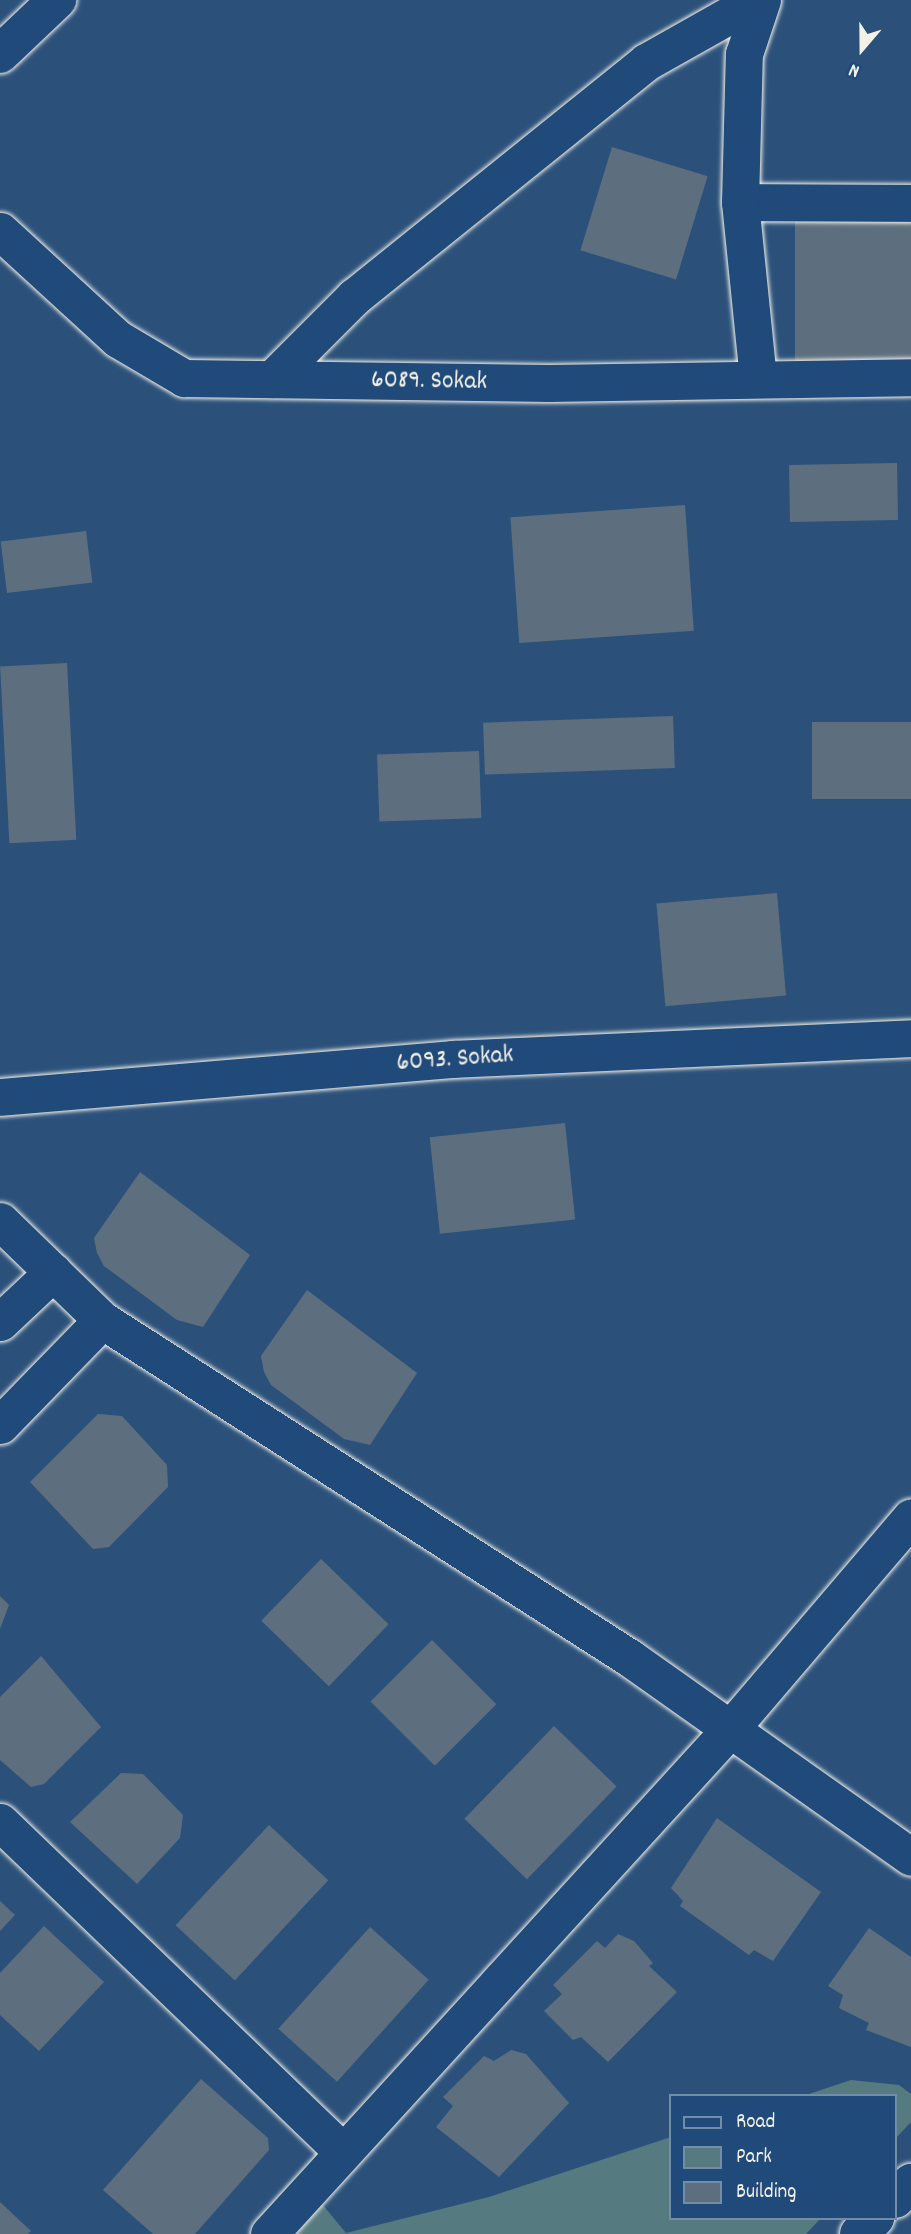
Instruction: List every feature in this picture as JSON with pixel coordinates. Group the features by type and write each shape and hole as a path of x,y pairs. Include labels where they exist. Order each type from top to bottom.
{"main road":[{"path":"0,54 57,0"},
{"path":"897,2197 911,2183"},
{"path":"859,2234 873,2220"}],"street":[{"path":"272,379 354,297 646,62 756,0"},
{"path":"758,379 740,202 744,54 762,0"},
{"path":"740,202 911,203"},
{"name":"6089. Sokak","path":"0,231 118,339 151,361 184,378 911,377"},
{"name":"6093. Sokak","path":"0,1097 453,1059 911,1038"},
{"path":"0,1221 102,1320 731,1728 911,1857"},
{"path":"0,1322 53,1272"},
{"path":"0,1425 102,1320"},
{"path":"269,2234 731,1728 911,1517"},
{"path":"0,1822 342,2151"}],"green space":[{"path":"851,2080 899,2085 911,2094 911,2122 897,2137 897,2094 809,2094"},
{"path":"670,2137 670,2220 819,2220 806,2234 296,2234 322,2204 346,2233 489,2197"}],"building":[{"path":"612,147 708,176 676,280 580,250"},
{"path":"795,215 911,215 911,362 795,362"},
{"path":"897,463 898,520 790,522 789,465"},
{"path":"685,505 694,631 519,643 510,517"},
{"path":"86,531 92,583 7,593 1,541"},
{"path":"67,663 76,840 9,843 0,667"},
{"path":"673,716 675,768 485,775 483,723"},
{"path":"812,722 911,722 911,799 812,799"},
{"path":"479,751 481,818 379,822 377,755"},
{"path":"777,893 786,996 665,1006 656,904"},
{"path":"565,1123 575,1219 440,1234 430,1137"},
{"path":"140,1172 250,1255 203,1327 177,1320 104,1266 97,1253 94,1238"},
{"path":"307,1290 417,1373 370,1445 344,1439 271,1385 264,1372 261,1356"},
{"path":"98,1414 122,1416 167,1465 168,1487 109,1547 93,1549 30,1482"},
{"path":"321,1559 389,1624 329,1686 261,1621"},
{"path":"0,1596 9,1605 0,1629"},
{"path":"432,1640 496,1704 435,1766 370,1702"},
{"path":"41,1656 101,1727 44,1784 31,1787 0,1760 0,1697"},
{"path":"554,1726 617,1786 527,1879 464,1819"},
{"path":"121,1773 143,1774 183,1815 180,1838 137,1884 70,1822"},
{"path":"717,1818 821,1892 773,1961 754,1950 749,1955 680,1906 683,1901 671,1888"},
{"path":"269,1825 328,1880 235,1980 176,1925"},
{"path":"0,1901 15,1915 0,1931"},
{"path":"44,1926 104,1982 39,2051 0,2015 0,1973"},
{"path":"370,1927 429,1980 337,2082 278,2029"},
{"path":"869,1928 911,1957 911,2047 866,2030 869,2023 839,2008 843,1995 828,1986"},
{"path":"618,1934 634,1941 653,1963 649,1966 677,1992 608,2062 581,2037 573,2040 544,2011 562,1994 553,1985 597,1941 605,1948"},
{"path":"511,2050 526,2054 569,2103 499,2177 436,2127 453,2106 443,2097 484,2056 494,2061"},
{"path":"201,2079 268,2138 269,2150 195,2234 153,2234 103,2190"},
{"path":"0,2202 31,2231 28,2234 0,2234"}]}
